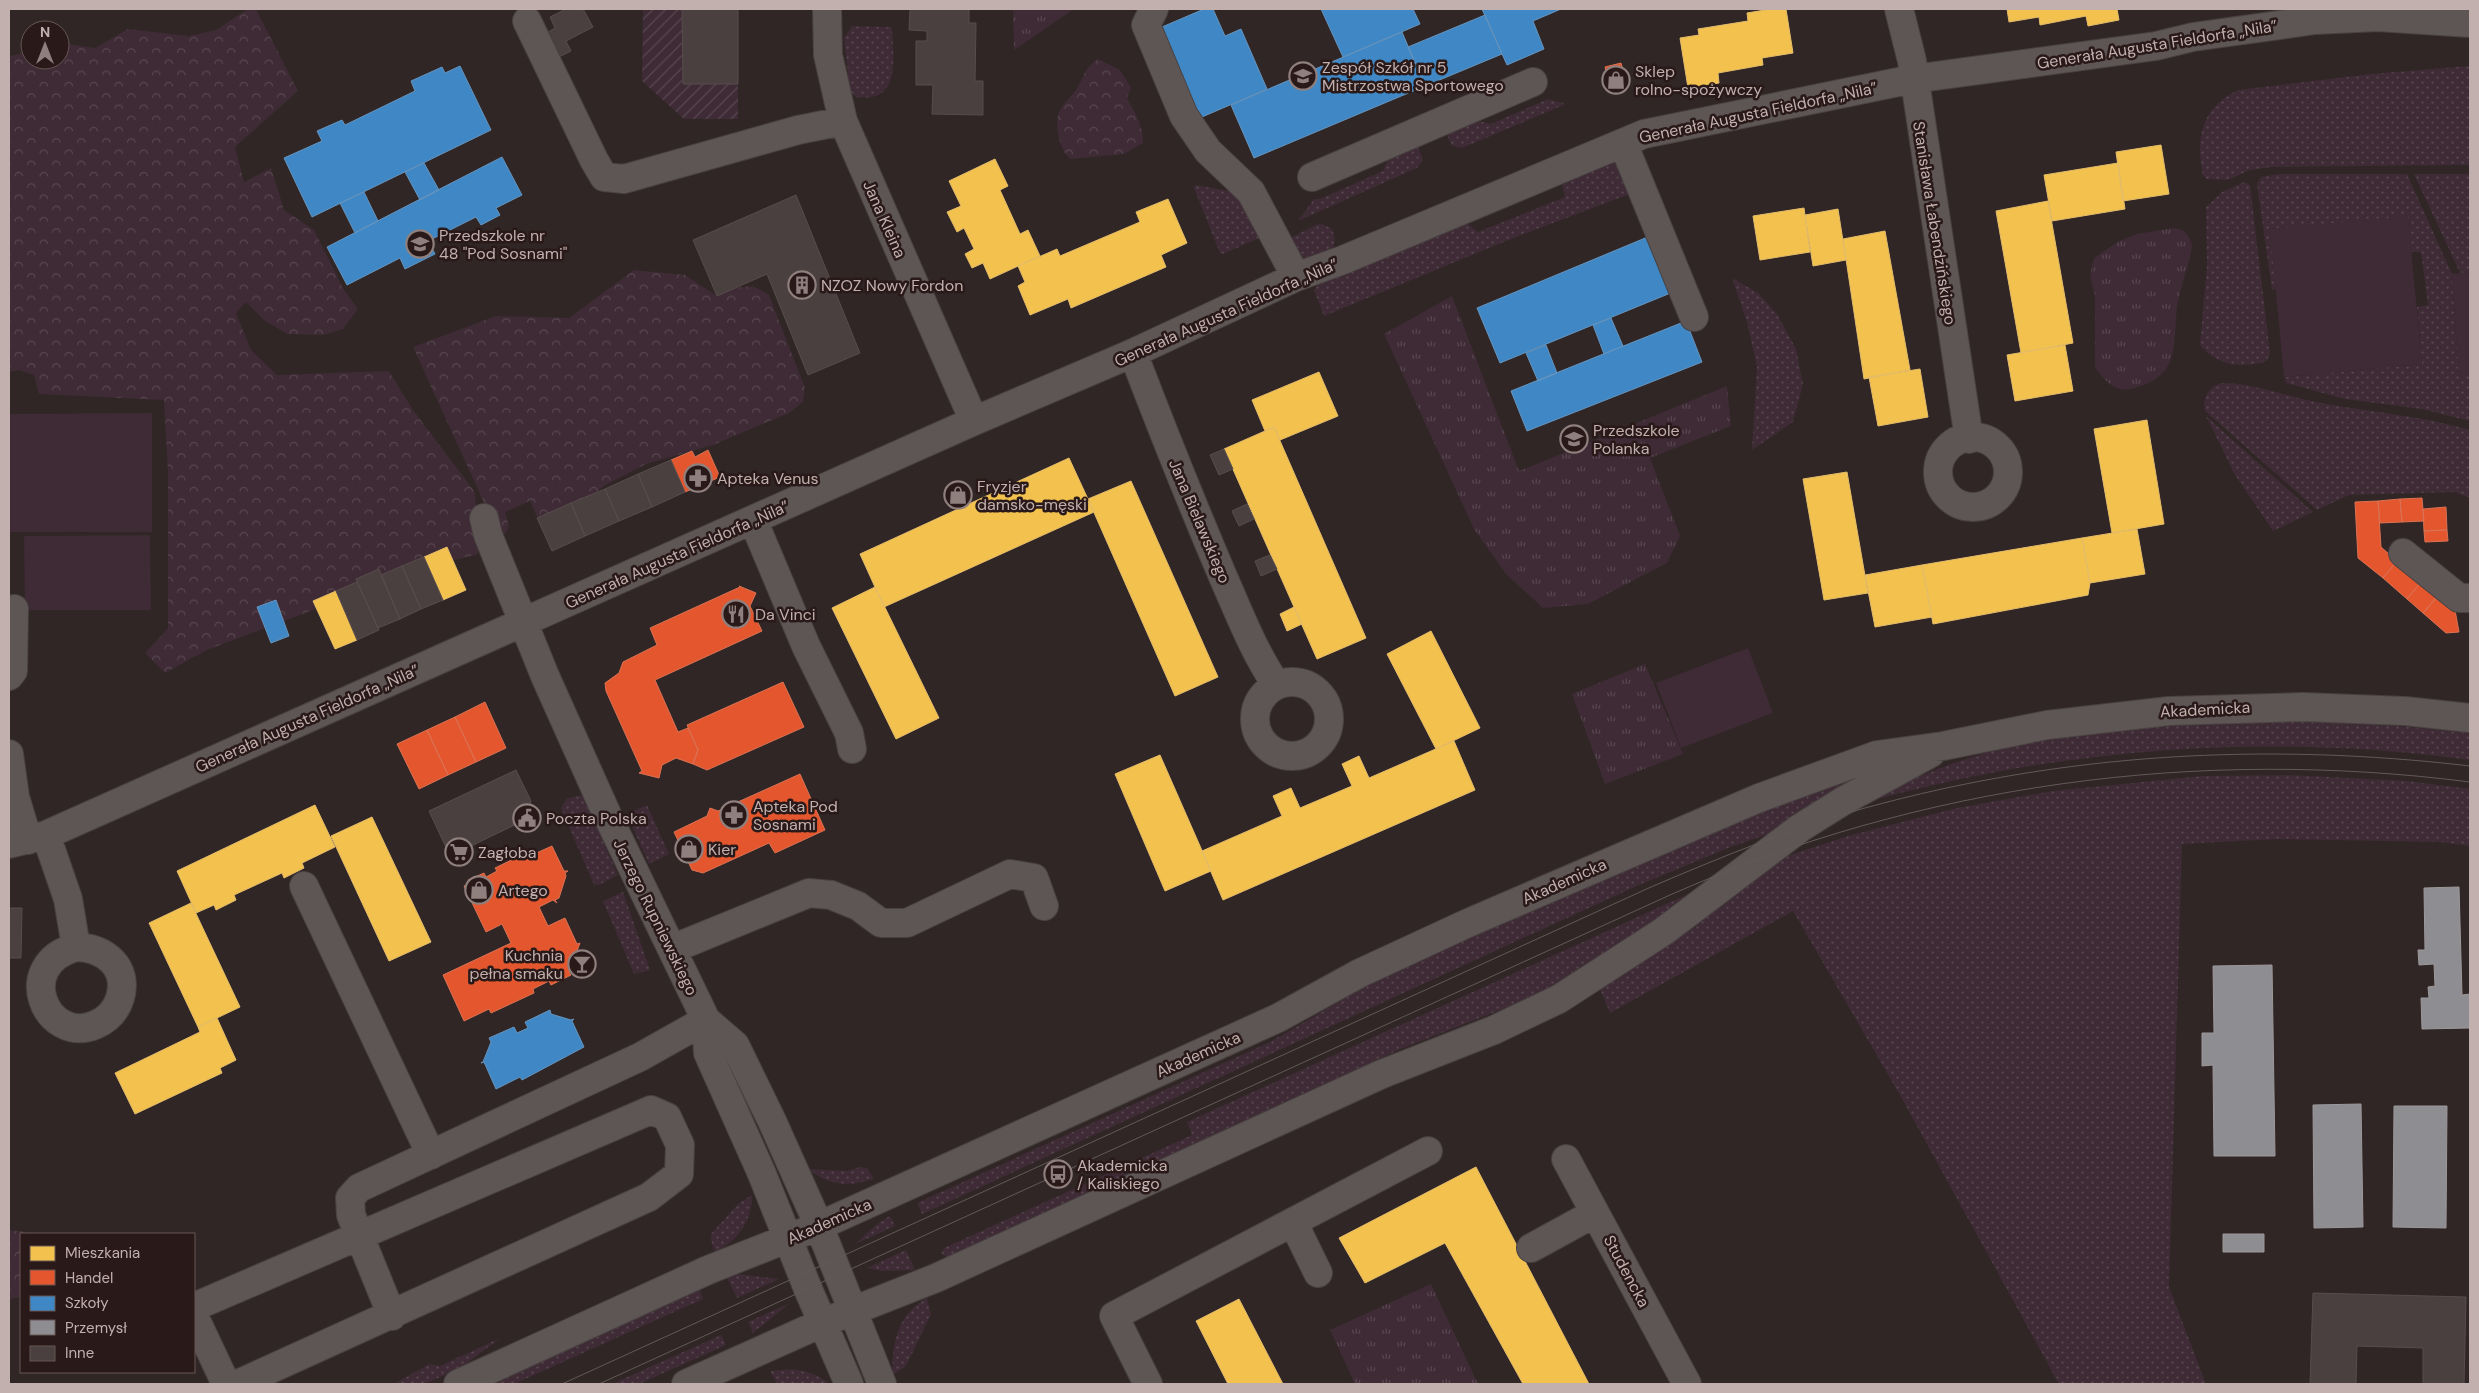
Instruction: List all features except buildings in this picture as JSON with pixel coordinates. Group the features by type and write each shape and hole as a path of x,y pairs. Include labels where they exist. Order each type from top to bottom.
{"street":[{"name":"Jana Kleina","path":"827,9 828,55 843,121 974,421"},
{"path":"1154,9 1146,25 1184,116 1208,151 1251,192 1296,277"},
{"name":"Stanisława Łabendzińskiego","path":"1900,9 1914,79 1969,439"},
{"name":"Generała Augusta Fieldorfa „Nila”","path":"28,839 974,421 1133,353 1296,277 1343,260 1644,134 1914,79 2156,46 2314,14 2470,23"},
{"path":"527,21 604,177 624,179 798,130 843,121"},
{"path":"1312,177 1533,82"},
{"path":"1623,143 1694,317"},
{"name":"Jana Bielawskiego","path":"1133,353 1180,477 1246,631 1263,665 1276,684"},
{"name":"Jerzego Rupniewskiego","path":"484,518 488,535 545,676 609,819 706,1020 708,1053 762,1174 822,1324 849,1384"},
{"path":"753,520 806,646 848,733 852,750"},
{"path":"2403,553 2459,598 2470,598"},
{"path":"9,676 13,671 14,609"},
{"name":"Akademicka","path":"458,1384 708,1270 788,1240 1278,1018 1360,973 1592,868 1759,798 1877,755 1943,746 2047,724 2209,708 2356,708 2470,718"},
{"name":"Akademicka","path":"686,1384 852,1311 936,1278 1382,1074 1494,1030 1559,999 1664,931 1800,828 1843,801 1943,746"},
{"path":"9,754 15,797 28,839 68,898 76,947"},
{"path":"672,949 809,893 831,895 858,906 881,923 907,923 1010,874 1034,878 1044,906"},
{"path":"304,886 431,1155"},
{"path":"392,1316 351,1215 350,1198 359,1188 640,1057 706,1020"},
{"name":"Jerzego Rupniewskiego","path":"706,1020 735,1044 819,1226 882,1384"},
{"path":"195,1307 651,1110 667,1117 680,1145 679,1174 649,1197 392,1316 238,1384"},
{"path":"1148,1384 1114,1316 1428,1151"},
{"name":"Studencka","path":"1566,1159 1687,1384"},
{"path":"1531,1248 1596,1213"},
{"path":"1293,1222 1318,1273"},
{"path":"195,1318 226,1384"}],"green space":[{"path":"248,9 256,9 298,91 235,147 244,182 271,168 284,210 314,230 344,290 358,309 343,329 324,335 287,334 265,321 246,302 236,313 251,350 277,375 389,371 413,410 475,492 478,554 380,579 313,610 207,650 165,673 145,653 168,628 168,473 164,400 39,394 34,375 19,370 9,372 9,56 20,53 20,70 70,70 70,44 95,48 128,29 189,36 216,30"},
{"path":"643,9 682,9 683,84 738,84 738,119 684,119 642,81"},
{"path":"1013,9 1074,9 1014,50"},
{"path":"852,26 892,27 892,76 888,86 881,93 871,97 856,97 850,91 844,38"},
{"path":"1098,59 1120,70 1131,88 1127,98 1140,125 1143,143 1124,154 1070,159 1063,150 1059,139 1057,127 1059,111 1076,90 1087,70"},
{"path":"2470,66 2470,165 2271,167 2250,170 2228,180 2206,179 2203,175 2200,148 2204,125 2216,105 2238,90 2371,74"},
{"path":"1548,99 1566,104 1462,148 1451,145 1446,132 1465,118 1491,124"},
{"path":"1418,146 1423,160 1417,168 1298,221 1314,199 1320,199 1383,171 1393,148"},
{"path":"1613,157 1625,166 1635,192 1511,239 1324,316 1314,290 1319,283 1467,223 1478,232 1565,197 1562,185 1565,176"},
{"path":"2278,174 2407,174 2452,274 2459,376 2470,376 2470,421 2421,409 2345,399 2286,383 2284,377 2422,364 2417,307 2428,305 2421,252 2411,252 2408,217 2271,229 2276,289 2272,290 2257,184 2261,177"},
{"path":"2414,174 2470,174 2470,272 2460,273"},
{"path":"2244,182 2250,185 2270,353 2267,361 2239,365 2230,364 2214,357 2200,345 2207,265 2206,207 2222,192"},
{"path":"1195,185 1241,193 1269,234 1223,254 1220,253 1194,188"},
{"path":"2408,216 2422,364 2284,377 2270,229"},
{"path":"1318,224 1323,224 1333,231 1335,239 1333,248 1308,261 1297,257 1289,242 1294,236"},
{"path":"2174,228 2186,233 2192,245 2178,301 2172,356 2168,366 2160,376 2131,389 2120,389 2110,384 2095,367 2095,296 2090,275 2094,258 2119,241 2137,234"},
{"path":"634,270 685,275 717,296 733,288 753,286 769,295 805,388 803,402 789,413 713,445 646,464 604,486 581,504 538,519 530,501 505,512 509,526 505,534 496,529 413,347 496,316 569,318"},
{"path":"2470,272 2470,376 2459,377 2452,274"},
{"path":"1732,278 1758,293 1777,314 1796,349 1803,384 1793,422 1752,450 1757,367 1747,322"},
{"path":"1452,296 1519,471 1727,386 1731,426 1650,458 1680,536 1667,563 1588,604 1543,608 1506,574 1474,529 1384,334"},
{"path":"2222,383 2245,385 2316,402 2413,417 2470,430 2470,498 2455,492 2349,495 2317,510 2205,411 2204,406 2208,393 2213,387"},
{"path":"152,413 152,532 9,532 9,414"},
{"path":"2206,416 2313,512 2273,531 2235,475"},
{"path":"150,535 151,610 25,610 24,536"},
{"path":"1748,648 1773,713 1681,748 1656,683"},
{"path":"1645,664 1683,754 1605,784 1572,694"},
{"path":"2280,721 2389,725 2470,733 2470,760 2394,752 2317,747 2164,750 2012,769 1937,784 1863,803 1945,766 2031,742 2137,727"},
{"path":"1879,765 1783,829 1733,846 1639,885 922,1214 917,1203 1270,1042 1373,982 1635,863"},
{"path":"2289,775 2407,781 2470,789 2470,846 2440,842 2278,839 2182,844 2169,1287 2206,1384 2059,1384 1901,1097 1793,911 1610,1013 1599,987 1778,859 1848,836 1957,808 2053,791 2202,776"},
{"path":"582,795 618,875 599,885 594,885 561,808 566,799"},
{"path":"647,805 669,854 649,864 628,817 628,813"},
{"path":"1710,884 1588,969 1526,1000 1403,1048 947,1257 941,1254 944,1248 1192,1135 1187,1122"},
{"path":"623,892 650,970 634,974 603,901"},
{"path":"860,1167 867,1168 874,1179 848,1184 832,1182 816,1175 809,1169 847,1171"},
{"path":"752,1195 749,1213 742,1229 730,1242 715,1252 711,1234 738,1204"},
{"path":"890,1216 895,1226 855,1244 878,1223"},
{"path":"9,1230 27,1232 28,1233 20,1233 20,1296 9,1300"},
{"path":"906,1250 915,1270 882,1271 867,1268"},
{"path":"736,1274 779,1279 737,1298 727,1277"},
{"path":"1431,1284 1478,1384 1355,1384 1330,1330"},
{"path":"700,1289 703,1299 514,1384 492,1384"},
{"path":"927,1298 931,1314 906,1366 893,1375 893,1352 898,1330 909,1312"},
{"path":"790,1303 753,1333 748,1322"},
{"path":"721,1335 726,1345 639,1384 612,1384"},
{"path":"500,1338 461,1368 424,1384 394,1384 429,1364 440,1366"},
{"path":"791,1369 812,1374 829,1384 777,1384 770,1371"}],"tram line":[{"path":"562,1384 1651,887 1730,854 1838,816 1940,789 2015,775 2090,764 2166,757 2241,754 2317,755 2470,766"},
{"path":"599,1384 1670,895 1766,857 1863,826 1962,801 2062,784 2163,773 2265,769 2368,772 2470,782"}],"place":[{"name":"Zespół Szkół nr 5 Mistrzostwa Sportowego","path":"1303,76"},
{"name":"Sklep rolno-spożywczy","path":"1616,80"},
{"name":"Przedszkole nr 48 \"Pod Sosnami\"","path":"420,244"},
{"name":"NZOZ Nowy Fordon","path":"802,285"},
{"name":"Przedszkole Polanka","path":"1574,439"},
{"name":"Apteka Venus","path":"698,478"},
{"name":"Fryzjer damsko-męski","path":"958,495"},
{"name":"Da Vinci","path":"736,614"},
{"name":"Apteka Pod Sosnami","path":"734,815"},
{"name":"Poczta Polska","path":"527,818"},
{"name":"Kier","path":"689,849"},
{"name":"Zagłoba","path":"459,852"},
{"name":"Artego","path":"479,890"},
{"name":"Kuchnia pełna smaku","path":"582,964"},
{"name":"Akademicka / Kaliskiego","path":"1058,1174"}]}
